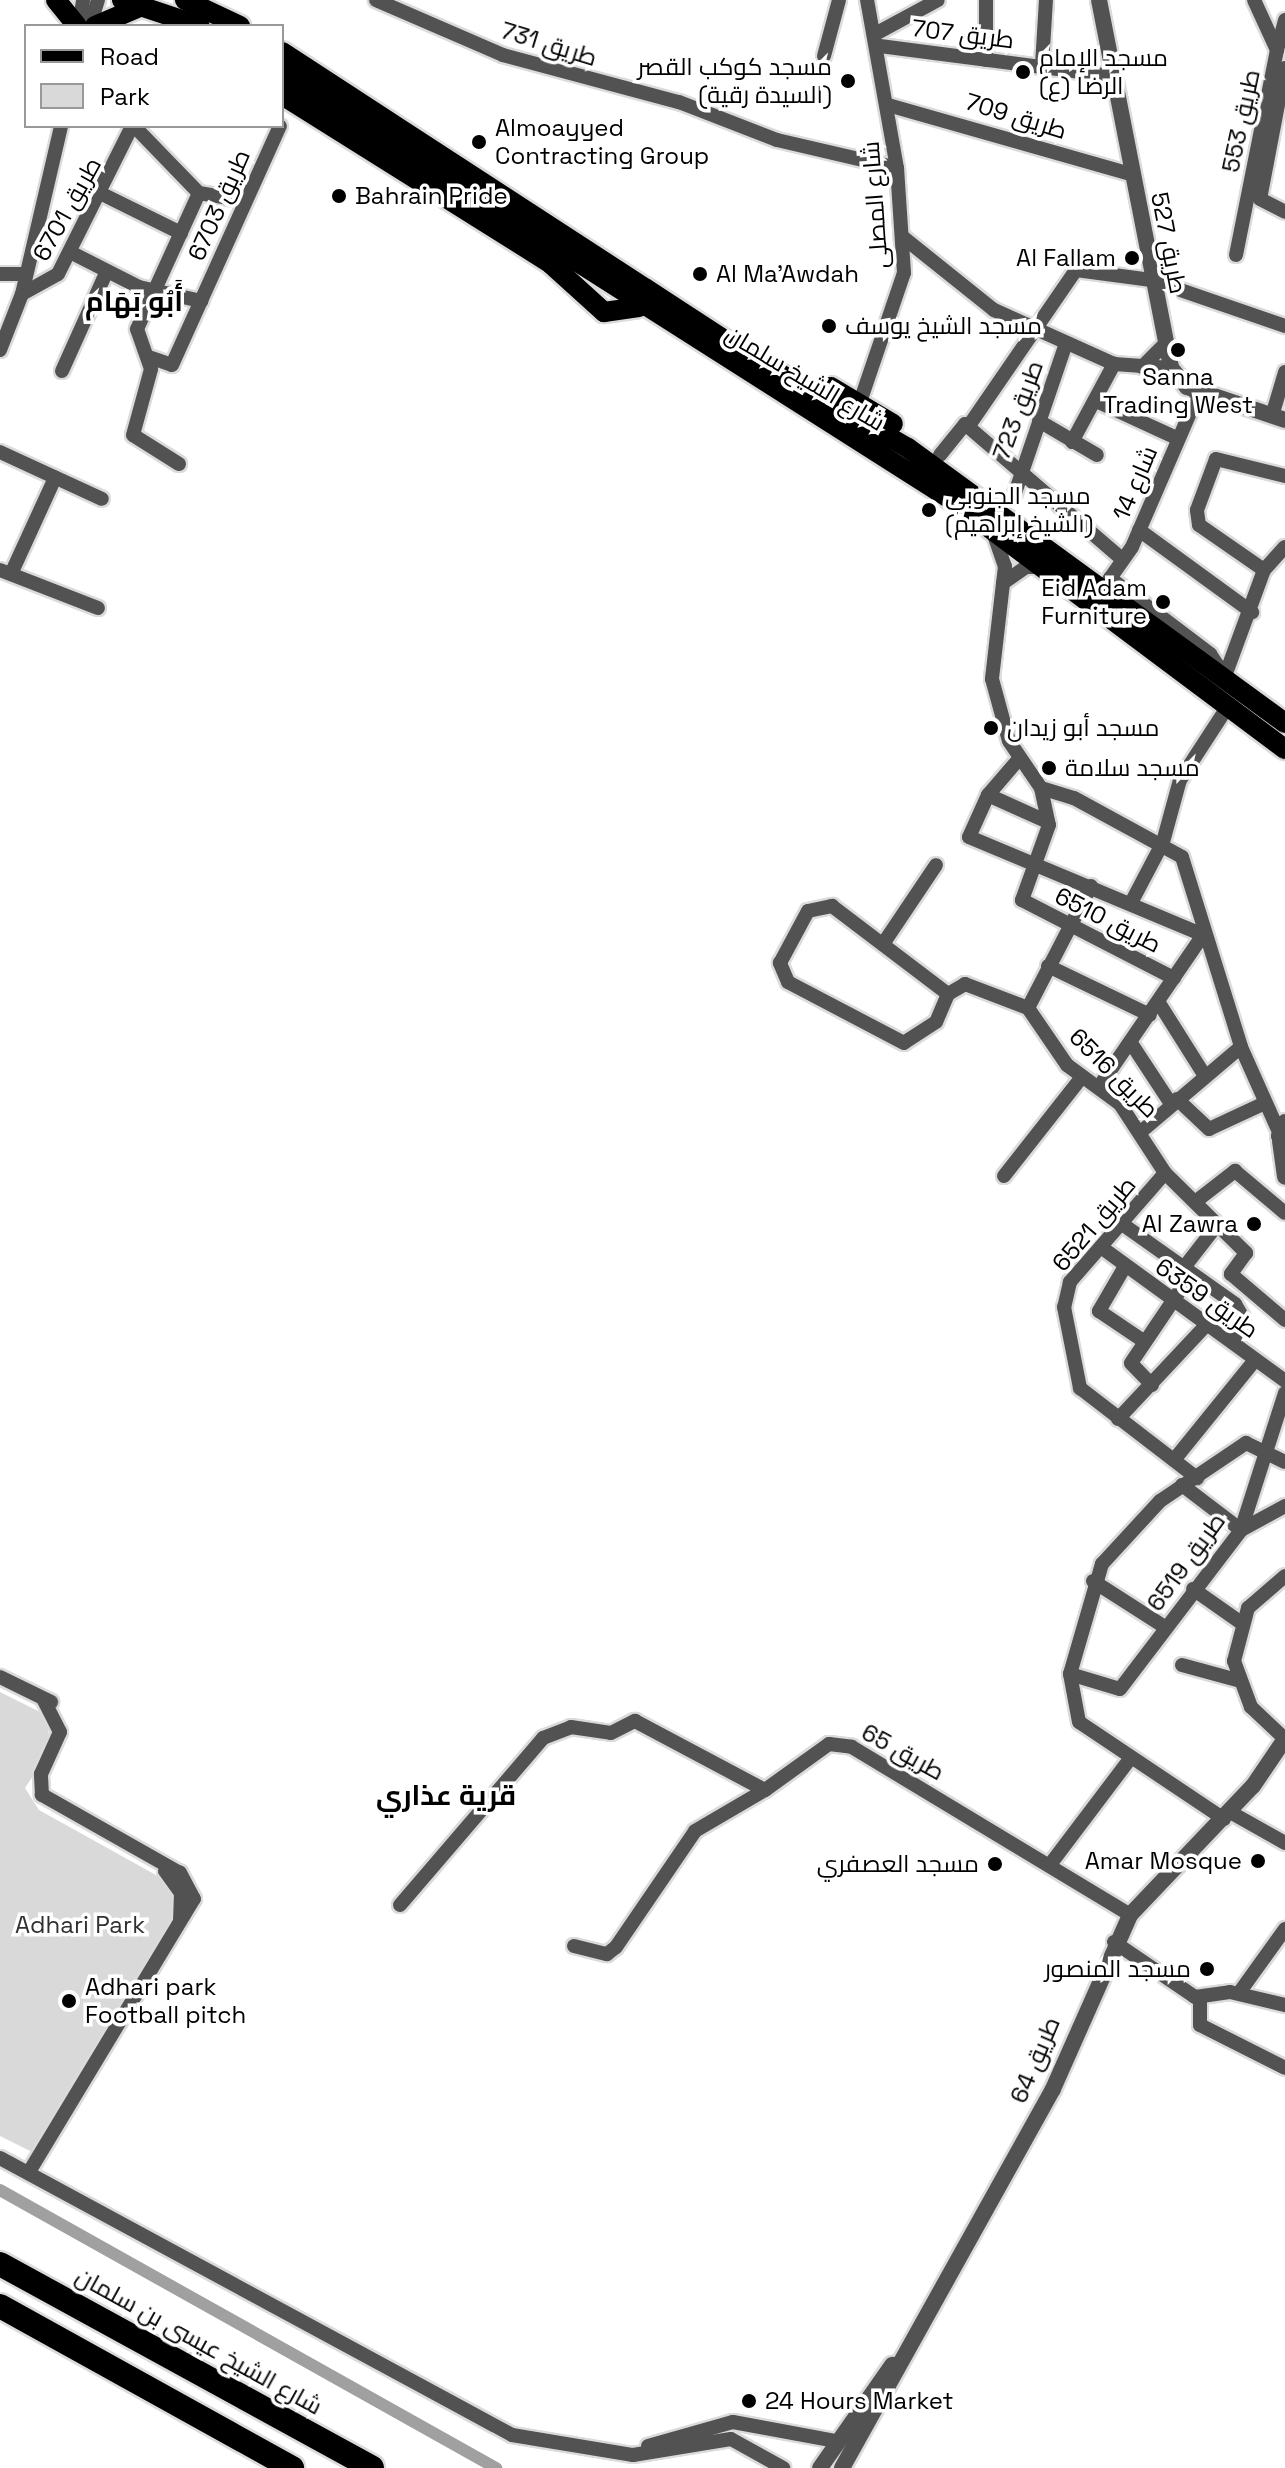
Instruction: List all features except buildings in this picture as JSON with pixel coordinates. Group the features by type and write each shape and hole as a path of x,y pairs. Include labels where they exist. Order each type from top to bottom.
{"highway":[{"name":"شارع الشيخ عيسى بن سلمان","path":"0,2264 372,2468"},
{"path":"0,2306 292,2468"}],"main road":[{"path":"56,0 76,24"},
{"path":"122,0 234,23"},
{"path":"97,24 143,6"},
{"path":"180,13 197,24"},
{"name":"شارع الشيخ سلمان","path":"284,53 628,277 971,491 1107,582 1285,723"},
{"name":"شارع الشيخ سلمان","path":"284,75 639,307 991,528 1285,749"},
{"path":"287,99 551,264 604,312 639,307"},
{"path":"628,277 662,285 860,402 940,455 971,491"}],"street":[{"path":"78,24 83,0"},
{"path":"92,24 98,0"},
{"path":"215,0 234,23"},
{"name":"طريق 731","path":"376,0 503,55 679,102 777,140 897,168"},
{"path":"824,56 839,0"},
{"name":"شارع المصلى","path":"860,402 895,310 904,238 878,39 867,0"},
{"path":"878,39 938,0"},
{"path":"986,0 986,60"},
{"name":"طريق 707","path":"1042,65 1046,0"},
{"name":"طريق 527","path":"1099,0 1110,76 1163,346 1171,368 1199,392 1278,418"},
{"name":"طريق 553","path":"1236,255 1277,50 1254,0"},
{"path":"1277,50 1285,20"},
{"name":"طريق 707","path":"878,39 986,60 1110,76"},
{"path":"1262,204 1285,68"},
{"name":"طريق 709","path":"888,105 1131,174"},
{"path":"0,350 22,294 61,128"},
{"name":"طريق 6701","path":"22,294 49,285 72,253 104,195 132,128"},
{"path":"135,128 199,193 241,200"},
{"name":"طريق 6703","path":"149,357 171,367 241,200 279,128"},
{"path":"179,464 133,435 149,357 137,329 199,193"},
{"path":"104,195 181,233"},
{"path":"1246,200 1285,212"},
{"path":"904,238 994,310 1114,364 1171,368"},
{"path":"72,253 106,273 154,292 201,301"},
{"path":"968,427 1063,282 1083,270 1151,280 1285,326"},
{"path":"62,371 106,273"},
{"path":"0,274 26,274"},
{"name":"طريق 723","path":"1015,493 1019,467 1066,343"},
{"path":"1142,367 1163,346"},
{"path":"1072,442 1114,364"},
{"path":"1278,418 1285,372"},
{"name":"شارع 14","path":"1107,582 1139,530 1199,392"},
{"path":"1096,401 1177,438"},
{"path":"1039,421 1097,455"},
{"path":"940,455 958,425 968,427 1019,467 1123,560"},
{"path":"0,452 102,499"},
{"path":"1264,570 1199,525 1196,515 1216,459 1285,476"},
{"path":"55,478 6,572 98,608"},
{"path":"991,528 1004,556 1003,583 989,667 1018,760 1041,788 1168,844 1186,865 1203,935 1241,1047 1265,1103 1283,1131 1285,1177"},
{"path":"1139,530 1252,612"},
{"path":"1225,676 1252,612 1264,570 1285,547"},
{"path":"1003,583 1026,567 1043,567"},
{"path":"1131,903 1168,844 1180,780 1228,706"},
{"name":"طريق 6510","path":"1018,760 988,795 967,835 1036,861 1022,900 1068,927 1174,978"},
{"path":"1041,788 1048,822 1036,861 1203,935"},
{"path":"988,795 1048,822"},
{"path":"883,944 936,865"},
{"path":"948,994 832,906 818,905 794,930 781,972 788,982 904,1043 936,1022 948,994 965,984 1017,1010 1028,1008 1091,886"},
{"name":"طريق 6510","path":"1099,1087 1203,935"},
{"path":"1048,966 1154,1009 1205,1076"},
{"name":"طريق 6516","path":"1028,1008 1081,1078 1099,1087 1143,1130 1165,1173 1246,1253 1230,1272 1248,1290"},
{"name":"طريق 6516","path":"1131,1043 1174,1102 1205,1128 1265,1103"},
{"path":"1143,1130 1241,1047"},
{"path":"1004,1176 1081,1078"},
{"path":"1195,1202 1228,1173 1241,1172 1285,1213"},
{"name":"طريق 6521","path":"1118,1419 1080,1388 1064,1307 1070,1282 1105,1250 1165,1173"},
{"path":"1152,1385 1131,1363 1176,1300 1185,1274 1217,1225"},
{"path":"1125,1226 1185,1274 1235,1304 1243,1318 1234,1339"},
{"name":"طريق 6359","path":"1105,1250 1124,1268 1234,1339 1255,1360 1285,1381"},
{"path":"1124,1268 1098,1309 1145,1342"},
{"path":"1235,1304 1248,1290 1285,1320"},
{"path":"1208,1323 1118,1419 1197,1478 1182,1485 1093,1589 1070,1674 1079,1722 1130,1759 1227,1815 1285,1843"},
{"path":"1174,1460 1255,1360"},
{"name":"طريق 6519","path":"1070,1674 1120,1689 1193,1589 1241,1530 1285,1393"},
{"name":"طريق 6519","path":"1197,1478 1246,1443 1268,1452"},
{"path":"1268,1452 1285,1462"},
{"path":"1182,1485 1241,1530 1285,1506"},
{"path":"1285,1576 1257,1596 1240,1622 1237,1680 1251,1707 1285,1739"},
{"path":"1093,1589 1165,1627"},
{"path":"1193,1589 1240,1622"},
{"path":"1182,1665 1237,1680"},
{"path":"0,1677 60,1707 69,1722 54,1756 49,1787 67,1811 155,1861 193,1889 191,1911 29,2172"},
{"path":"400,1905 543,1738 571,1727 611,1733 635,1721 654,1728 765,1790"},
{"name":"طريق 64","path":"842,2468 1053,2089 1114,1942 1130,1915 1227,1815 1285,1739"},
{"name":"طريق 65","path":"765,1790 813,1753 839,1743 1052,1862 1130,1915"},
{"path":"1052,1862 1130,1759"},
{"path":"574,1946 607,1954 616,1947 695,1831 765,1790"},
{"path":"1239,1993 1285,1929"},
{"path":"1114,1942 1200,1998 1239,1993 1285,2005"},
{"path":"1200,1998 1200,2025 1285,2068"},
{"path":"0,2158 490,2427 558,2448 621,2454 721,2431 773,2424 836,2441 853,2450"},
{"name":"طريق 64","path":"820,2468 836,2441 910,2342"},
{"path":"721,2431 753,2446 783,2468"}],"green space":[{"name":"Adhari Park","path":"0,1692 46,1715 51,1749 25,1788 39,1810 172,1884 177,1918 34,2153 0,2136"}],"waterway":[{"path":"0,2190 496,2468"}],"place":[{"name":"مسجد الإمام الرضا (ع)","path":"1023,72"},
{"name":"مسجد كوكب القصر (السيدة رقية)","path":"848,81"},
{"name":"Almoayyed Contracting Group","path":"479,142"},
{"name":"Bahrain Pride","path":"339,196"},
{"name":"Al Fallam","path":"1132,258"},
{"name":"Al Ma'Awdah","path":"700,274"},
{"name":"مسجد الشيخ يوسف","path":"829,326"},
{"name":"Sanna Trading West","path":"1178,350"},
{"name":"مسجد الجنوبي (الشيخ إبراهيم)","path":"929,510"},
{"name":"Eid Adam Furniture","path":"1163,602"},
{"name":"مسجد أبو زيدان","path":"991,728"},
{"name":"مسجد سلامة","path":"1049,768"},
{"name":"Al Zawra","path":"1254,1224"},
{"name":"Amar Mosque","path":"1258,1861"},
{"name":"مسجد العصفري","path":"995,1864"},
{"name":"مسجد المنصور","path":"1207,1969"},
{"name":"Adhari park Football pitch","path":"69,2001"},
{"name":"24 Hours Market","path":"749,2401"}],"district":[{"name":"أَبُو بَهَام","path":"134,301"},
{"name":"قرية عذاري","path":"446,1795"}]}
